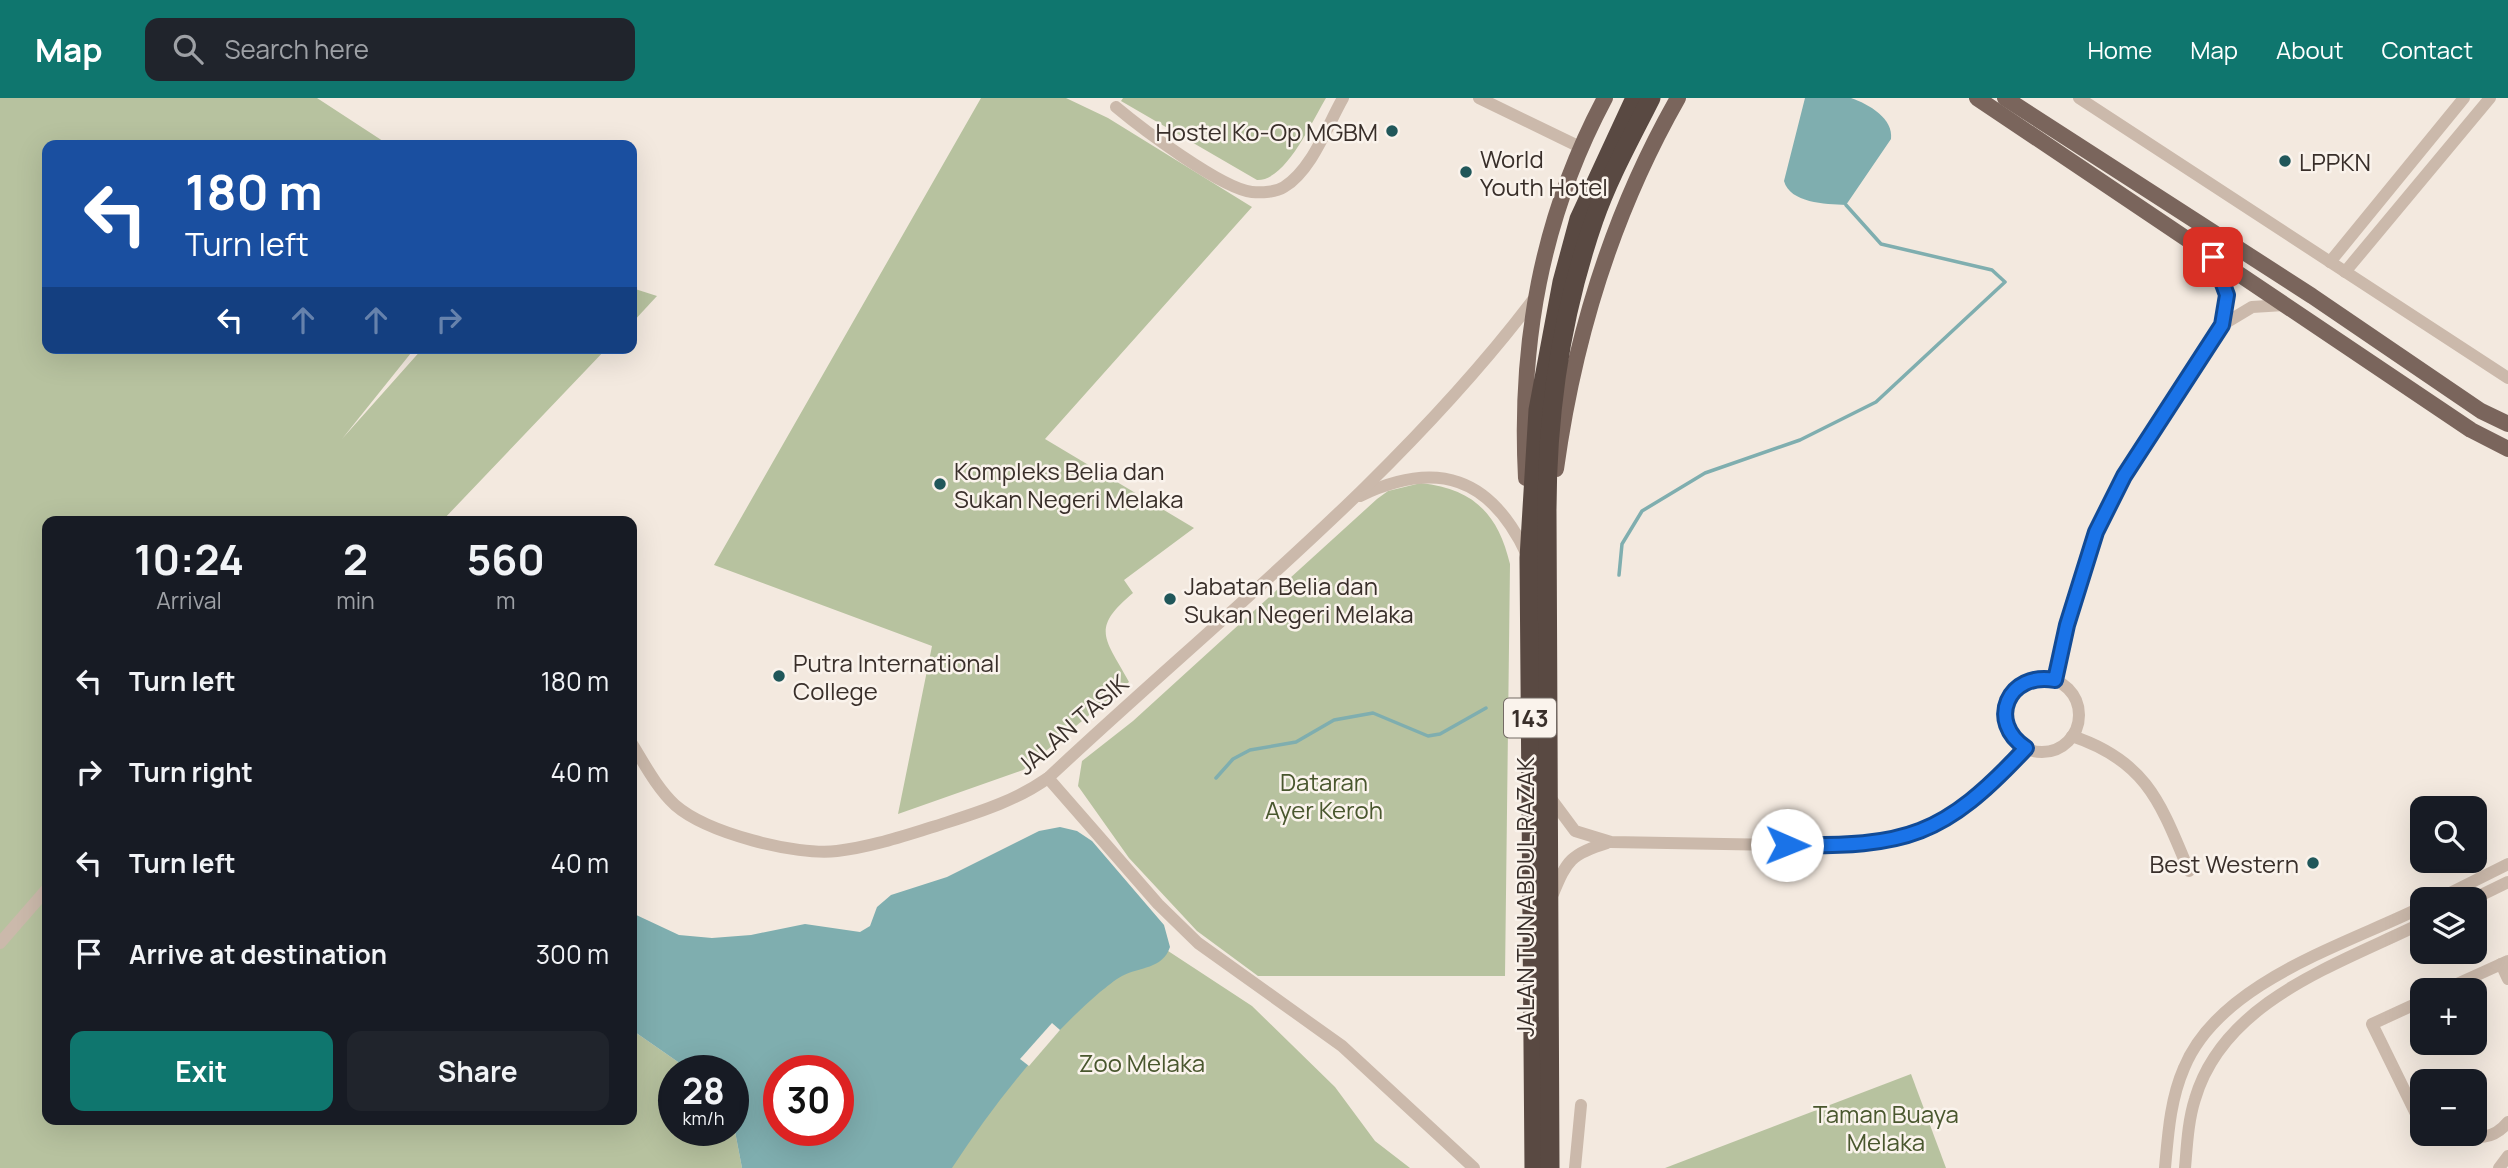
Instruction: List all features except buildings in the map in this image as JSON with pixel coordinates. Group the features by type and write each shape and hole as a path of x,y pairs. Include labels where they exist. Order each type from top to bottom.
{"highway":[{"name":"JALAN TUN ABDUL RAZAK","path":"1534,1168 1529,558 1539,513 1556,382 1580,243 1579,219 1635,98"},
{"name":"JALAN TUN ABDUL RAZAK","path":"1580,243 1651,98"},
{"name":"JALAN TUN ABDUL RAZAK","path":"1539,513 1548,792 1550,1168"}],"main road":[{"path":"1539,513 1525,426 1533,300 1559,205 1605,98"},
{"path":"1539,513 1574,363 1604,264 1628,194 1678,98"},
{"path":"1977,98 2471,430 2508,449"},
{"path":"2005,98 2232,243 2482,411 2508,424"}],"street":[{"path":"1116,107 1198,165 1239,188 1265,192 1282,188 1294,179 1343,98"},
{"path":"1479,98 1582,148"},
{"path":"2079,98 2508,378"},
{"path":"2330,262 2464,98"},
{"path":"2345,272 2490,98"},
{"path":"2055,680 2067,625 2096,532 2124,476 2222,325 2227,295 2213,257"},
{"name":"JALAN TASIK","path":"637,752 661,789 677,806 701,821 732,835 812,851 837,851 895,839 1004,804 1048,778 1351,501 1492,351 1533,300"},
{"path":"2222,325 2252,307 2284,305"},
{"name":"JALAN TASIK","path":"1351,501 1385,484 1423,475 1448,479 1479,493 1500,508 1514,526 1529,558"},
{"path":"2033,679 2055,680 2065,685 2077,704 2079,715 2072,736 2065,743 2047,751 2026,748 2010,733 2005,712 2008,701 2014,691 2033,679"},
{"path":"2072,736 2116,756 2140,776 2155,794 2189,870"},
{"path":"1548,792 1557,811 1575,831 1611,842 1837,846 1889,841 1933,826 1987,791 2026,748"},
{"path":"1048,778 1158,904 1201,946 1342,1046 1475,1168"},
{"path":"1549,905 1569,860 1586,850 1611,842"},
{"path":"2462,887 2508,864"},
{"path":"2487,892 2508,882"},
{"path":"0,943 42,895"},
{"path":"2165,1168 2169,1122 2184,1067 2214,1023 2269,979 2410,911"},
{"path":"2390,920 2410,924"},
{"path":"2185,1168 2191,1115 2198,1090 2214,1058 2242,1023 2302,982 2410,929"},
{"path":"2471,978 2504,963 2508,979"},
{"path":"2410,1007 2372,1024 2410,1102"},
{"path":"1575,1168 1581,1105"},
{"path":"2487,1137 2500,1132 2508,1122"},
{"path":"2499,1168 2508,1156"}],"green space":[{"path":"0,98 317,98 381,140 42,140 42,354 410,354 342,439 418,354 601,354 447,516 42,516 42,1125 637,1125 637,1033 668,1055 658,1055 658,1146 738,1146 742,1168 0,1168"},
{"name":"Kompleks Belia dan Sukan Negeri Melaka","path":"981,98 1066,98 1108,118 1252,207 1045,439 1194,528 1124,580 1133,593 1111,616 1106,634 1113,655 1129,682 1023,770 898,814 932,646 714,565"},
{"path":"1123,98 1326,98 1288,161 1268,178 1257,180 1121,101"},
{"path":"637,290 657,296 637,318"},
{"name":"Dataran Ayer Keroh","path":"1421,483 1456,491 1481,507 1498,531 1510,564 1505,976 1258,976 1197,931 1129,858 1078,786 1082,761 1133,721 1377,499 1388,491"},
{"name":"Zoo Melaka","path":"1130,926 1252,1006 1335,1087 1375,1141 1410,1168 870,1168"},
{"name":"Taman Buaya Melaka","path":"1911,1074 1946,1168 1665,1168"}],"water":[{"path":"1805,98 1851,98 1872,108 1889,125 1891,139 1846,205 1819,203 1801,198 1793,194 1784,181"},
{"path":"1060,827 1077,831 1092,841 1164,925 1170,947 1162,960 1113,982 1058,1032 1002,1097 952,1168 742,1168 738,1146 749,1146 749,1055 668,1055 637,1033 637,915 679,935 712,938 751,935 805,924 860,932 870,926 877,907 891,895 947,877 1039,831"}],"pier":[{"path":"1052,1023 1060,1030 1029,1066 1020,1059"}],"waterway":[{"path":"1619,575 1622,544 1642,511 1705,473 1800,440 1876,402 2005,282 1992,270 1881,244 1846,205"},
{"path":"1216,778 1233,759 1250,750 1296,742 1334,720 1373,713 1428,736 1440,734 1486,708"}],"place":[{"name":"Hostel Ko-Op MGBM","path":"1392,131"},
{"name":"LPPKN","path":"2285,161"},
{"name":"World Youth Hotel","path":"1466,172"},
{"name":"Kompleks Belia dan Sukan Negeri Melaka","path":"940,484"},
{"name":"Jabatan Belia dan Sukan Negeri Melaka","path":"1170,599"},
{"name":"Putra International College","path":"779,676"},
{"name":"Best Western","path":"2313,863"}],"route":[{"path":"1787,845 1866,845 1889,841 1933,826 1987,791 2026,748 2017,742 2006,723 2008,701 2014,691 2033,679 2055,680 2067,625 2096,532 2124,476 2222,325 2227,295 2224,279 2213,257"}]}
